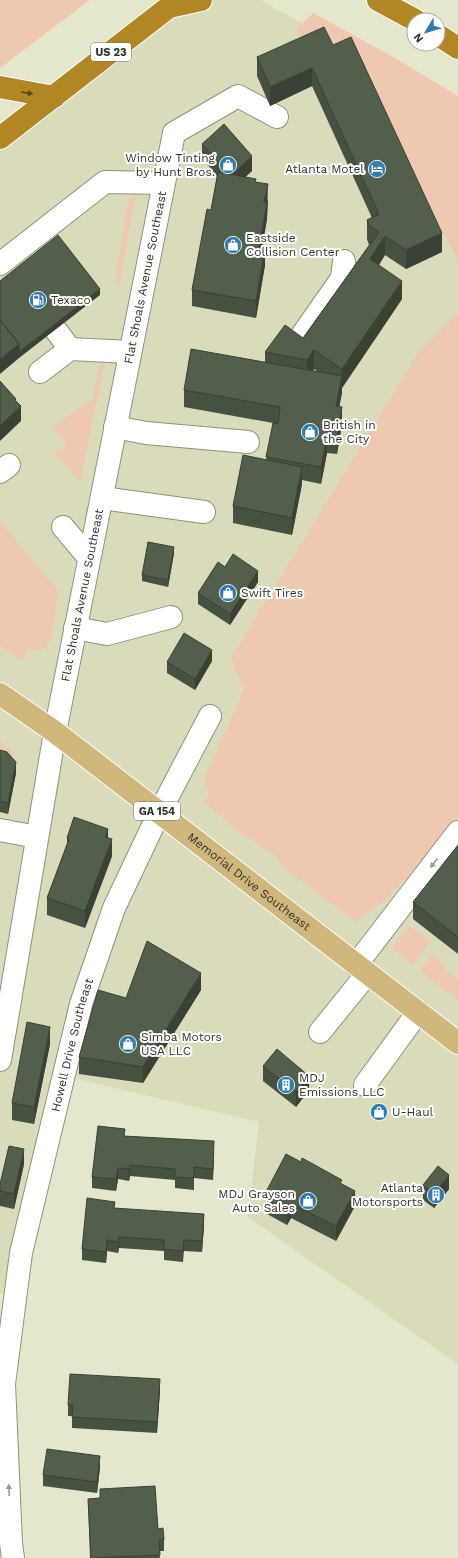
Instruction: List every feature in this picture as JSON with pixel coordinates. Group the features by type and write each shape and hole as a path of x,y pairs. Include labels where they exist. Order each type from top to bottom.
{"highway":[{"path":"174,4 201,0"},
{"path":"378,0 406,16"},
{"name":"US 23","path":"0,138 174,4"},
{"path":"446,40 458,48"},
{"path":"0,88 54,97"}],"main road":[{"name":"Memorial Drive Southeast","path":"0,694 55,732 458,1043"}],"street":[{"name":"Flat Shoals Avenue Southeast","path":"0,1060 55,732 174,133 238,96 278,117"},
{"path":"4,264 104,182 163,183"},
{"path":"300,338 342,278 344,261"},
{"path":"55,329 70,349"},
{"path":"40,372 70,349 130,352"},
{"path":"116,427 146,432 248,442"},
{"path":"102,498 204,512"},
{"path":"63,527 89,558"},
{"path":"75,628 107,634 171,617"},
{"name":"Howell Drive Southeast","path":"2,1390 21,1253 79,1011 99,975 114,908 159,813 210,716"},
{"path":"0,830 37,837"},
{"path":"320,1032 361,969 458,832"},
{"path":"365,1085 418,1012"},
{"path":"2,1390 8,1543"},
{"path":"0,1515 8,1543"}],"shaded area":[{"path":"0,0 90,0 0,68"},
{"path":"170,0 260,0 458,109 458,1364 248,1217 259,1122 64,1076 16,1293 0,1294 0,127"},
{"path":"313,13 395,58 458,96 458,262 390,128 307,45 296,29"},
{"path":"136,195 119,286 115,281 128,200"},
{"path":"458,314 458,816 422,861 387,898 356,922 289,872 272,853 237,831 204,801 209,794 204,783 207,772 244,690 231,658 420,350"},
{"path":"105,364 80,481 54,453 67,445 53,427 92,399 99,366"},
{"path":"0,521 59,592 50,642 41,651 35,649 26,651 23,660 17,658 0,646"},
{"path":"0,740 15,755 8,758 0,751"},
{"path":"409,925 431,941 413,965 391,948"},
{"path":"432,955 445,965 445,970 458,979 458,1000 420,971"}],"building":[{"name":"Atlanta Motel","path":"324,27 333,45 351,37 442,233 406,250 385,236 370,259 402,281 342,369 314,350 307,360 265,352 285,325 303,338 379,232 369,225 367,220 379,214 312,68 270,87 257,57"},
{"path":"224,124 252,156 232,175 229,174 202,144"},
{"name":"Eastside Collision Center","path":"218,172 256,179 255,182 268,184 264,202 267,203 259,247 265,248 256,301 192,290 207,209 211,210"},
{"path":"58,235 100,289 19,352 19,344 0,320 0,281"},
{"path":"0,320 19,344 0,359"},
{"name":"British in the City","path":"191,349 342,376 336,406 342,407 337,438 327,436 321,467 266,457 273,423 278,424 280,407 184,390"},
{"path":"0,381 21,406 0,426"},
{"path":"243,455 302,467 292,518 233,506"},
{"path":"148,542 174,547 168,580 142,575"},
{"name":"Swift Tires","path":"233,554 258,571 230,614 198,593 218,562 225,567"},
{"path":"184,633 212,650 195,679 167,662"},
{"path":"0,750 7,752 16,762 8,803 0,801"},
{"path":"74,817 108,829 105,837 112,839 85,911 47,898 69,839 67,838"},
{"path":"458,845 458,937 413,902"},
{"name":"Simba Motors USA LLC","path":"147,941 201,973 143,1067 79,1057 98,990 126,998"},
{"path":"27,1022 50,1027 34,1107 12,1103"},
{"path":"277,1049 309,1076 296,1092 263,1066"},
{"path":"98,1126 125,1129 124,1136 214,1141 213,1169 194,1167 194,1178 175,1177 175,1169 130,1165 129,1169 118,1168 116,1179 92,1177"},
{"path":"9,1146 24,1149 14,1194 0,1191 0,1184"},
{"name":"MDJ Grayson Auto Sales","path":"286,1154 301,1162 302,1158 342,1180 340,1183 355,1191 336,1226 291,1204 287,1211 267,1200 271,1192 267,1190"},
{"path":"438,1166 449,1175 434,1194 423,1185"},
{"path":"87,1198 115,1202 114,1208 204,1214 202,1241 184,1240 183,1251 164,1249 164,1240 119,1237 118,1242 107,1240 106,1252 82,1249"},
{"path":"70,1374 160,1379 157,1422 72,1417 73,1405 68,1405"},
{"path":"47,1449 100,1456 97,1482 43,1475"},
{"path":"155,1486 158,1529 163,1528 164,1540 159,1540 160,1555 91,1558 88,1499 100,1498 100,1489"}],"place":[{"name":"Window Tinting by Hunt Bros.","path":"228,165"},
{"name":"Atlanta Motel","path":"377,169"},
{"name":"Eastside Collision Center","path":"233,245"},
{"name":"Texaco","path":"38,300"},
{"name":"British in the City","path":"310,432"},
{"name":"Swift Tires","path":"228,593"},
{"name":"Simba Motors USA LLC","path":"128,1044"},
{"name":"MDJ Emissions LLC","path":"286,1085"},
{"name":"U-Haul","path":"379,1112"},
{"name":"Atlanta Motorsports","path":"436,1195"},
{"name":"MDJ Grayson Auto Sales","path":"308,1201"}]}
